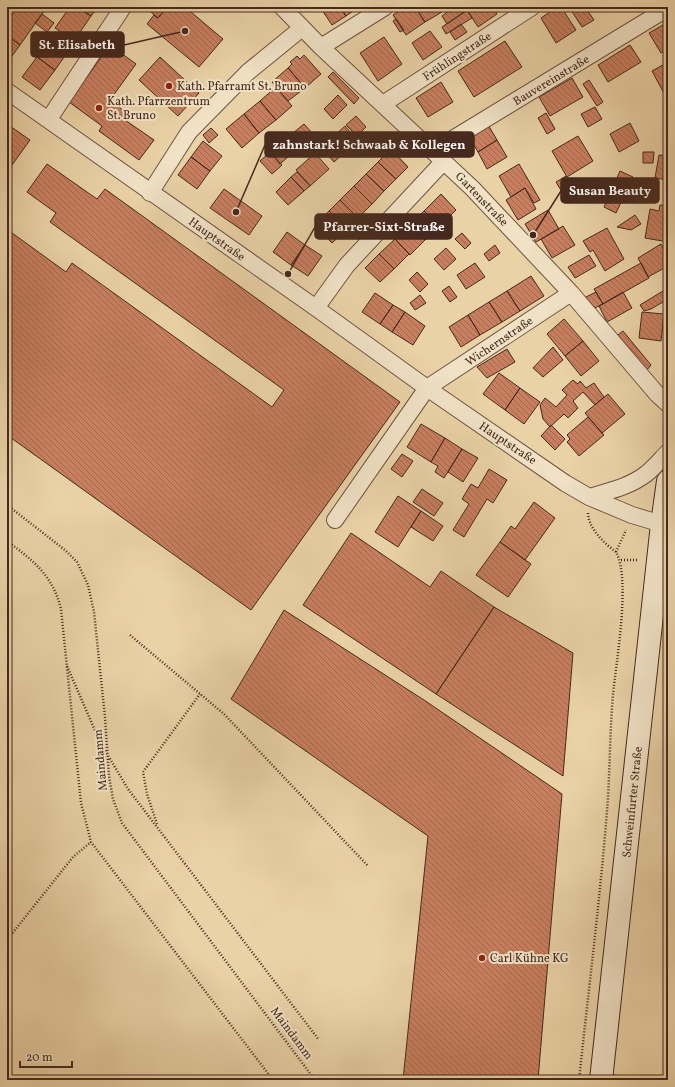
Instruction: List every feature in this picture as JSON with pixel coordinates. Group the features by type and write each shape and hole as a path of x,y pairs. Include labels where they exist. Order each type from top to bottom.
{"main road":[{"name":"Schweinfurter Straße","path":"607,1079 651,620 665,525 668,481"},
{"path":"651,620 668,597"}],"street":[{"path":"48,119 123,7"},
{"name":"Gartenstraße","path":"282,7 321,47 472,188 571,293 657,394 668,404"},
{"path":"321,47 385,7"},
{"name":"Frühlingstraße","path":"383,104 532,7"},
{"name":"Bauvereinstraße","path":"316,308 347,265 439,156 668,8"},
{"path":"150,193 189,132 248,72 302,28"},
{"name":"Hauptstraße","path":"7,91 150,193 316,308 427,388 589,497 632,515 665,525"},
{"name":"Wichernstraße","path":"427,388 571,293"},
{"path":"335,520 427,388"},
{"path":"589,497 618,490 634,482 647,474 668,452"}],"path":[{"path":"579,1080 608,798 613,696 620,628 622,580 621,560 616,552 607,545 593,529 588,516 589,497"},
{"name":"Maindamm","path":"7,505 65,550 77,562 88,585 94,612 109,776 113,799 122,822 315,1080"},
{"path":"616,552 632,515"},
{"path":"7,541 40,568 53,585 61,610 81,803 91,842 273,1080"},
{"path":"130,635 224,714 368,866"},
{"path":"66,662 100,742 128,789 158,826 319,1040"},
{"path":"158,826 147,794 144,772 200,694"},
{"path":"7,940 73,857 91,842"}],"building":[{"path":"10,7 47,7 20,45 7,35 7,22 15,11"},
{"path":"70,7 77,7 91,16 74,41 55,28"},
{"path":"81,7 98,7 91,16 80,9"},
{"path":"145,7 167,7 158,18"},
{"path":"167,7 185,7 223,39 199,67 147,24 154,15 158,18"},
{"path":"320,7 340,7 346,16 332,25"},
{"path":"340,7 359,7 346,16"},
{"path":"405,7 415,7 425,22 406,35 393,15"},
{"path":"415,7 438,7 442,12 425,22"},
{"path":"454,7 458,7 463,13 447,24 442,16"},
{"path":"458,7 472,7 463,13"},
{"path":"472,7 493,7 497,14 478,27 467,10"},
{"path":"557,7 561,7 576,30 556,43 541,18"},
{"path":"569,7 585,7 594,20 582,27"},
{"path":"467,10 472,18 446,34 442,27"},
{"path":"42,14 54,23 47,32 35,23"},
{"path":"396,19 404,30 400,32 393,21"},
{"path":"668,22 668,49 661,53 649,33"},
{"path":"461,24 467,32 455,40 450,32"},
{"path":"430,31 442,47 423,60 412,43"},
{"path":"7,35 20,45 7,63"},
{"path":"45,36 67,53 55,70 37,57 42,50 37,47"},
{"path":"384,37 402,64 378,81 360,53"},
{"path":"505,41 522,67 474,97 458,71"},
{"name":"Kath. Pfarrzentrum St. Bruno","path":"110,45 136,64 110,100 129,115 125,120 154,140 139,160 99,131 102,126 69,102"},
{"path":"630,45 641,62 608,82 598,65"},
{"path":"304,55 321,74 305,88 288,68 292,64 290,62 297,56 300,59"},
{"path":"37,57 55,70 40,90 22,77"},
{"name":"Kath. Pfarramt St. Bruno","path":"160,57 199,93 178,116 139,80"},
{"path":"668,62 668,98 667,99 652,71"},
{"path":"288,68 305,88 288,101 272,82"},
{"path":"333,72 359,98 354,104 328,77"},
{"path":"572,78 583,97 550,116 539,97"},
{"path":"589,80 603,102 597,106 583,84"},
{"path":"441,82 453,102 428,117 416,98"},
{"path":"276,87 292,106 276,120 260,101"},
{"path":"338,95 347,105 333,119 324,109"},
{"path":"260,101 276,120 259,133 244,114"},
{"path":"595,107 602,119 588,127 581,114"},
{"path":"546,113 555,129 547,134 538,118"},
{"path":"244,114 259,133 242,148 226,129"},
{"path":"356,116 366,127 357,136 346,125"},
{"path":"487,123 497,140 478,152 468,135"},
{"path":"630,123 639,141 619,152 610,134"},
{"path":"7,124 30,140 7,172"},
{"path":"304,124 314,135 297,149 287,138"},
{"path":"345,126 355,138 342,150 344,153 334,162 321,148"},
{"path":"211,128 218,135 209,143 203,135"},
{"path":"578,136 593,161 567,177 552,151"},
{"path":"287,138 297,149 280,164 271,153"},
{"path":"497,140 507,157 487,169 478,152"},
{"path":"203,141 222,156 210,171 191,157"},
{"path":"391,149 408,167 396,179 378,162"},
{"path":"270,152 282,165 272,174 260,161"},
{"path":"643,152 654,152 653,163 643,163"},
{"path":"315,153 329,169 310,186 296,170"},
{"path":"659,155 668,156 668,180 655,178"},
{"path":"191,157 210,171 197,189 178,175"},
{"path":"378,162 396,179 384,191 366,174"},
{"path":"47,164 97,199 105,189 400,402 251,610 7,435 8,230 66,272 72,263 272,407 284,390 50,222 56,213 27,192"},
{"path":"519,164 540,200 534,203 525,188 511,197 499,176"},
{"path":"620,171 633,177 616,213 604,207"},
{"path":"297,172 310,186 304,191 291,177"},
{"path":"366,174 384,191 372,204 354,186"},
{"path":"566,176 575,191 565,197 556,182"},
{"path":"291,177 304,191 288,205 276,192"},
{"path":"354,186 372,204 358,218 340,200"},
{"path":"525,188 536,209 518,220 506,200"},
{"path":"224,189 262,216 249,235 210,208"},
{"path":"441,194 456,210 440,226 424,211"},
{"path":"340,200 358,218 347,229 329,211"},
{"path":"660,205 668,206 668,242 645,238 650,209 659,211"},
{"path":"548,210 559,229 536,242 525,224"},
{"path":"329,211 347,229 332,243 315,226"},
{"path":"424,211 440,226 425,240 410,225"},
{"path":"635,215 641,224 631,230 617,227"},
{"path":"410,225 425,240 410,255 395,239"},
{"path":"563,226 575,245 552,258 541,239"},
{"path":"607,228 624,259 605,271 593,250 590,252 583,241"},
{"path":"287,232 305,245 291,265 273,252"},
{"path":"462,233 471,243 465,249 455,239"},
{"path":"395,239 409,254 394,269 379,254"},
{"path":"661,244 668,256 668,266 648,277 638,258"},
{"path":"305,245 322,256 308,276 291,265"},
{"path":"495,245 500,253 489,261 484,254"},
{"path":"446,248 456,259 444,270 434,259"},
{"path":"379,254 394,269 380,282 365,268"},
{"path":"589,255 596,266 575,278 568,267"},
{"path":"475,263 485,277 466,289 457,275"},
{"path":"641,263 649,278 603,304 594,289"},
{"path":"417,272 428,284 420,292 409,280"},
{"path":"531,276 544,296 520,311 507,291"},
{"path":"449,286 457,297 450,302 442,291"},
{"path":"507,291 520,311 502,322 489,302"},
{"path":"663,291 668,299 651,309 644,311 640,305"},
{"path":"596,292 603,304 593,309 586,297"},
{"path":"623,292 632,308 607,322 599,306"},
{"path":"375,293 393,305 380,324 362,312"},
{"path":"420,295 426,303 415,310 410,303"},
{"path":"489,302 502,322 480,335 468,315"},
{"path":"393,305 405,312 392,332 380,324"},
{"path":"405,312 425,326 413,345 392,332"},
{"path":"642,312 664,314 661,341 639,338"},
{"path":"468,315 480,335 461,347 449,327"},
{"path":"564,319 583,341 565,356 547,334"},
{"path":"623,331 651,365 647,370 618,335"},
{"path":"583,341 599,361 581,376 565,356"},
{"path":"553,347 563,360 543,377 533,368"},
{"path":"507,349 515,362 487,378 477,367"},
{"path":"499,373 520,388 505,410 483,394"},
{"path":"573,380 578,384 580,381 586,388 594,383 604,397 595,405 583,392 573,401 578,408 568,418 564,414 550,427 543,419 540,405 545,398 556,407 567,395 562,390"},
{"path":"520,388 540,402 524,424 505,410"},
{"path":"608,394 625,414 602,433 585,413"},
{"path":"588,417 604,435 579,456 567,442 570,439 567,435"},
{"path":"421,424 445,438 431,462 407,447"},
{"path":"551,425 565,439 555,450 541,436"},
{"path":"445,438 462,449 444,478 435,472 438,466 431,462"},
{"path":"462,449 478,458 463,482 448,472"},
{"path":"402,454 413,461 402,477 391,469"},
{"path":"489,469 507,480 493,503 487,499 464,537 453,530 469,504 462,499 471,484 478,488"},
{"path":"422,489 443,503 434,516 413,502"},
{"path":"398,496 421,511 398,547 375,532"},
{"path":"534,502 555,518 525,560 500,542 511,526 515,529"},
{"path":"421,511 443,526 433,541 411,527"},
{"path":"351,533 430,587 441,571 494,607 436,694 303,605"},
{"path":"500,542 531,564 508,597 476,575"},
{"path":"494,607 573,653 563,776 436,694"},
{"name":"Carl Kühne KG","path":"284,610 424,700 562,794 538,1080 403,1080 428,836 231,699"}],"place":[{"name":"St. Elisabeth","path":"185,31"},
{"name":"Kath. Pfarramt St. Bruno","path":"169,86"},
{"name":"Kath. Pfarrzentrum St. Bruno","path":"99,108"},
{"name":"zahnstark! Schwaab & Kollegen","path":"236,212"},
{"name":"Susan Beauty","path":"533,235"},
{"name":"Pfarrer-Sixt-Straße","path":"288,274"},
{"name":"Carl Kühne KG","path":"482,958"}]}
